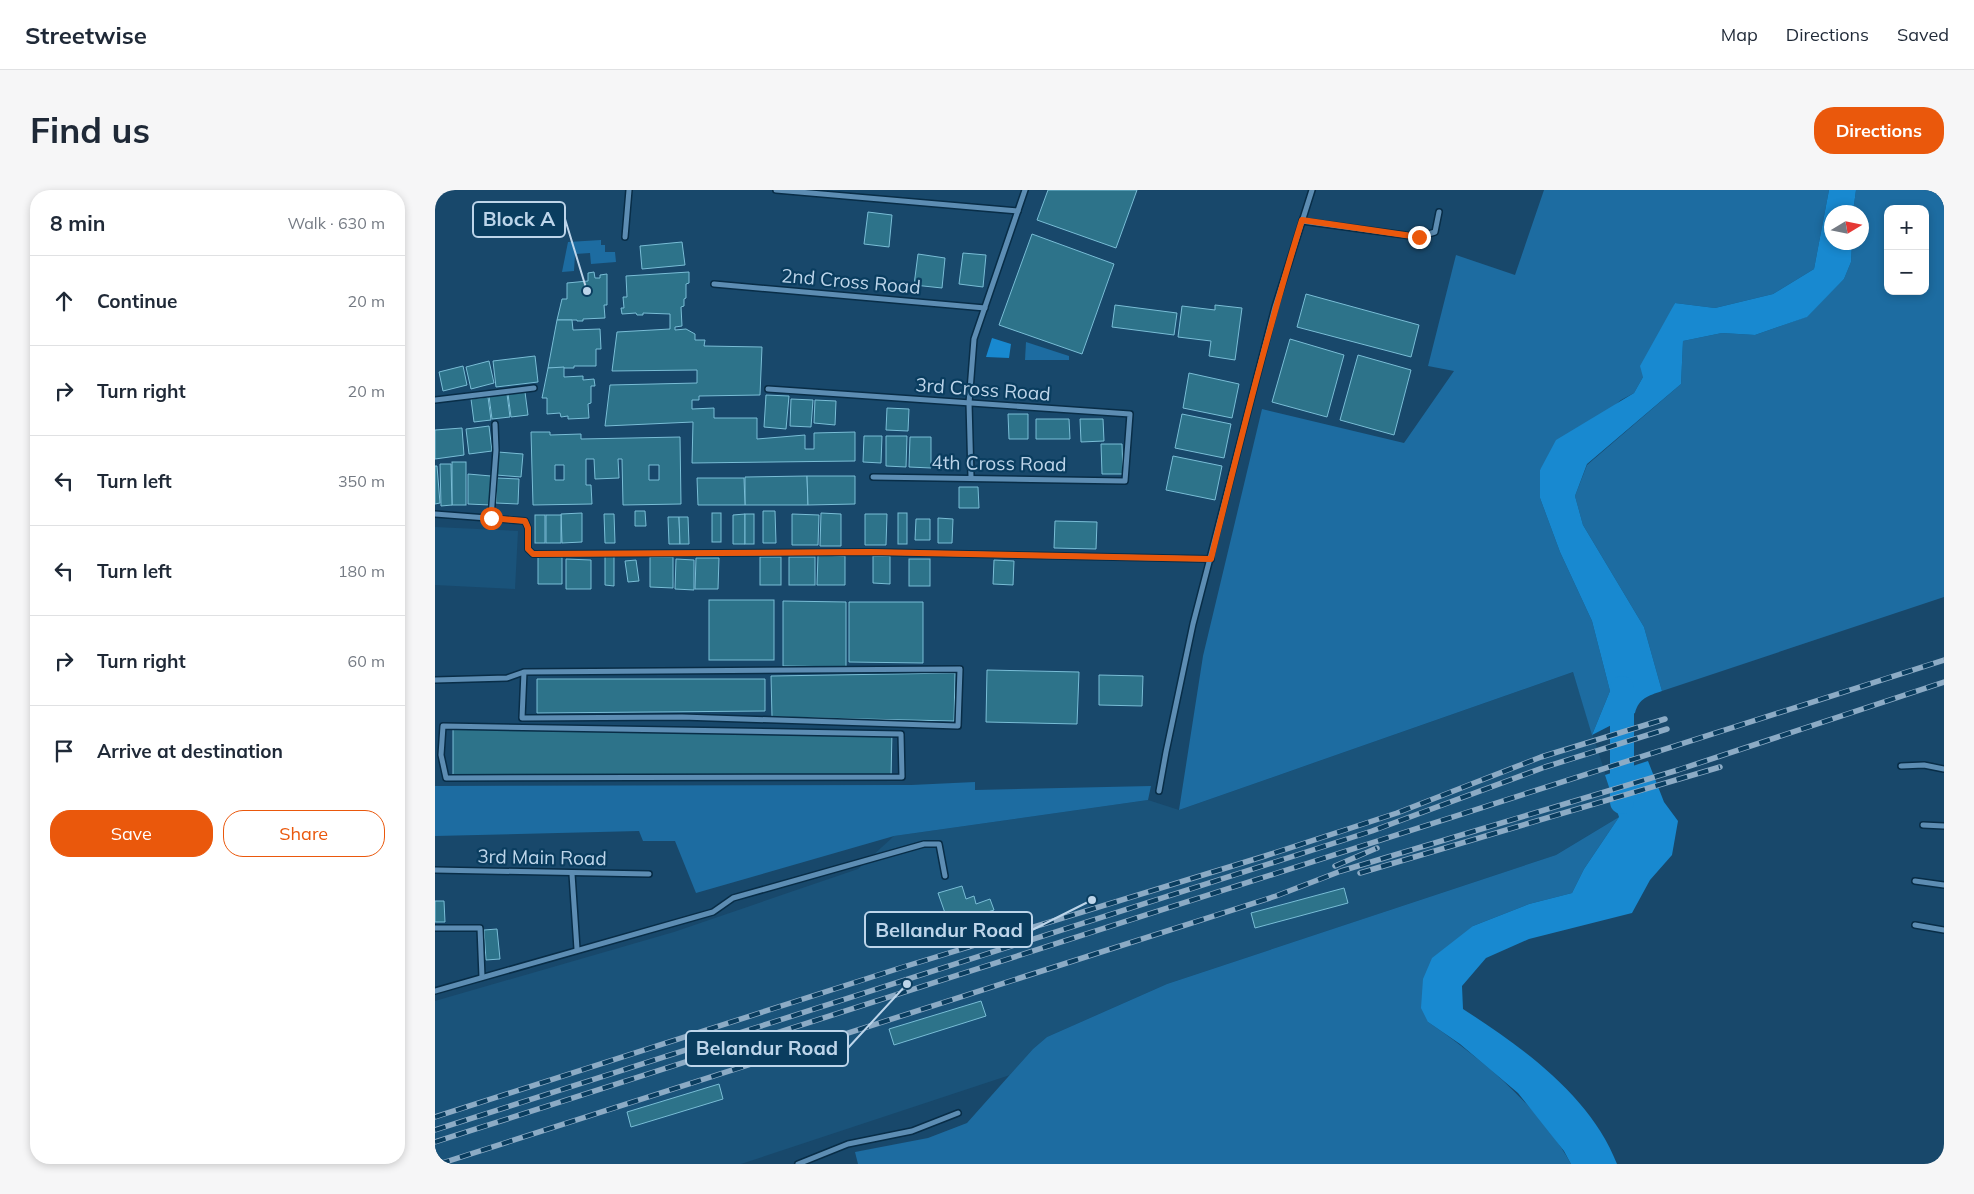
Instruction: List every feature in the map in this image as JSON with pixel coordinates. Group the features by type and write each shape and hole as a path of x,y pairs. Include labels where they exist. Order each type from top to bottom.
{"street":[{"path":"625,237 629,190"},
{"path":"776,190 1017,211"},
{"path":"971,477 969,403 974,339 1025,190"},
{"path":"1159,792 1193,624 1260,363 1312,190"},
{"path":"1302,220 1419,237 1435,232 1439,212"},
{"name":"2nd Cross Road","path":"714,284 985,308"},
{"path":"435,400 533,388"},
{"name":"3rd Cross Road","path":"769,389 1130,414 1125,480"},
{"path":"491,518 496,450 495,424"},
{"name":"4th Cross Road","path":"873,477 1125,480"},
{"path":"435,514 525,521 528,528 528,549 533,554 870,552 1211,559"},
{"path":"435,680 507,678 524,672 960,669 958,726 681,717 522,718 524,672"},
{"path":"443,726 901,734 902,777 446,778 441,755 443,726"},
{"path":"1901,766 1924,765 1944,769"},
{"path":"1923,825 1944,826"},
{"path":"435,991 713,912 733,898 924,844 939,844 945,876"},
{"name":"3rd Main Road","path":"435,870 649,874"},
{"path":"572,874 577,950"},
{"path":"1915,882 1944,885"},
{"path":"1915,925 1944,930"},
{"path":"435,928 480,928 482,977"},
{"path":"798,1164 848,1144 912,1131 958,1113"}],"shaded area":[{"path":"1544,190 1829,190 1826,205 1824,205 1824,216 1814,269 1773,294 1715,308 1675,303 1643,377 1634,393 1621,400 1540,470 1540,498 1560,552 1592,621 1610,691 1592,735 1573,672 1179,810 1203,656 1262,409 1404,443 1454,371 1428,366 1456,255 1515,275"},
{"path":"1829,190 1856,190 1854,205 1826,205"},
{"path":"1856,190 1944,190 1944,597 1662,691 1644,627 1583,525 1575,496 1587,465 1681,384 1683,341 1722,333 1755,335 1806,317 1844,279 1851,262 1852,250 1869,250 1869,205 1854,205"},
{"path":"1824,216 1824,250 1852,250 1851,262 1844,279 1807,317 1755,335 1722,333 1683,341 1681,384 1587,464 1575,496 1583,525 1644,627 1662,691 1648,696 1639,704 1635,713 1592,735 1610,691 1592,621 1560,552 1540,498 1540,470 1556,440 1634,393 1643,377 1640,366 1675,303 1715,308 1773,294 1814,269"},
{"path":"601,240 601,245 605,245 605,252 615,252 616,262 591,264 590,253 575,254 574,271 562,272 568,242"},
{"path":"992,338 1011,344 1009,358 986,357"},
{"path":"1026,342 1069,356 1069,360 1025,360"},
{"path":"435,527 518,531 515,589 435,585"},
{"path":"1573,672 1619,817 1556,855 1167,984 1047,1037 1033,1049 1010,1075 741,1164 435,1164 435,1001 674,932 858,869 894,836 1148,800 1179,810"},
{"path":"1648,761 1664,802 1678,821 1672,855 1650,880 1632,913 1529,939 1486,958 1462,986 1463,1009 1531,1057 1572,1095 1590,1116 1605,1139 1617,1164 1571,1164 1564,1151 1518,1093 1460,1044 1428,1022 1421,1008 1423,979 1432,958 1473,926 1529,904 1572,893 1584,869 1619,817 1605,775"},
{"path":"975,782 975,790 1151,786 1148,800 894,836 696,893 675,841 643,841 639,831 435,836 435,786 911,785"},
{"path":"1619,817 1584,869 1572,893 1529,904 1473,926 1428,1022 1469,1052 1508,1085 1543,1123 1571,1164 858,1164 855,1152 928,1138 967,1123 1033,1049 1047,1037 1167,984 1556,855"}],"building":[{"path":"1048,190 1137,190 1116,248 1037,220"},
{"path":"868,212 892,215 889,247 864,244"},
{"path":"1032,234 1114,264 1082,354 999,325"},
{"path":"682,242 685,265 642,269 640,246"},
{"path":"963,253 986,255 983,287 959,284"},
{"path":"918,254 945,258 942,288 914,285"},
{"path":"594,272 595,278 600,278 600,275 607,274 607,305 604,305 605,318 583,319 583,321 557,320 562,299 567,299 567,283 588,281 588,273"},
{"path":"689,272 689,283 686,284 686,298 684,299 684,306 681,307 682,326 675,327 675,330 686,329 695,334 695,340 705,340 704,346 762,347 760,395 699,396 699,400 692,400 692,409 714,408 714,418 757,418 757,439 805,435 805,449 814,449 814,433 855,432 855,461 692,463 693,422 605,426 610,385 697,383 697,370 612,371 617,332 670,329 670,314 622,314 621,308 624,308 623,297 627,297 626,276"},
{"path":"1306,294 1419,325 1411,357 1297,327"},
{"path":"1115,305 1177,313 1174,335 1112,327"},
{"path":"1215,305 1242,308 1235,360 1209,356 1211,341 1178,337 1182,306 1215,310"},
{"path":"557,320 572,320 573,330 600,329 601,349 596,349 596,366 548,368"},
{"path":"1290,339 1344,355 1327,417 1272,402"},
{"path":"1358,355 1411,370 1394,435 1340,420"},
{"path":"535,356 538,382 496,387 493,361"},
{"path":"489,361 494,383 471,389 466,367"},
{"path":"463,366 467,385 443,391 439,372"},
{"path":"564,367 564,377 583,376 583,380 594,379 595,386 591,386 591,403 588,404 589,418 568,419 568,416 561,417 560,413 547,414 547,398 542,398 548,368"},
{"path":"1189,373 1239,384 1232,418 1183,408"},
{"path":"525,392 528,415 511,417 508,394"},
{"path":"507,394 510,417 492,419 489,396"},
{"path":"766,395 789,396 786,429 764,427"},
{"path":"488,397 491,420 474,422 471,399"},
{"path":"791,399 813,400 811,427 790,426"},
{"path":"815,400 836,401 835,425 814,423"},
{"path":"887,408 909,409 908,431 886,430"},
{"path":"1008,414 1028,414 1028,439 1009,439"},
{"path":"1182,414 1231,424 1224,458 1175,448"},
{"path":"1036,419 1069,419 1070,439 1036,439"},
{"path":"1080,419 1103,419 1104,441 1081,442"},
{"path":"489,426 492,451 469,454 466,429"},
{"path":"462,428 464,455 435,459 435,430"},
{"path":"531,432 550,432 550,435 581,434 581,439 680,437 681,504 623,505 622,459 618,459 619,478 595,479 594,459 586,459 586,485 591,485 592,504 533,505","holes":["555,465 564,465 564,480 555,480","649,465 659,465 659,480 649,480"]},
{"path":"864,436 882,436 881,463 863,462"},
{"path":"886,436 907,436 906,467 886,466"},
{"path":"910,437 931,437 931,468 909,467"},
{"path":"1101,444 1122,444 1123,474 1102,474"},
{"path":"498,452 523,454 521,477 496,475"},
{"path":"1173,456 1222,466 1215,500 1166,490"},
{"path":"452,462 466,462 466,505 452,505"},
{"path":"440,464 451,464 452,505 441,506"},
{"path":"435,466 437,466 440,503 435,504"},
{"path":"468,474 491,476 490,505 468,504"},
{"path":"807,476 808,505 745,505 745,477"},
{"path":"807,476 855,476 855,504 808,505"},
{"path":"497,478 519,479 518,504 496,503"},
{"path":"697,478 744,478 745,505 698,505"},
{"path":"959,487 978,487 979,508 959,508"},
{"path":"635,511 645,511 646,526 635,526"},
{"path":"763,511 775,511 776,543 763,543"},
{"path":"582,513 582,542 562,543 561,514"},
{"path":"712,513 721,513 721,542 712,542"},
{"path":"821,513 841,514 841,546 820,546"},
{"path":"898,513 907,513 907,544 898,544"},
{"path":"604,514 614,514 615,543 605,543"},
{"path":"745,514 745,544 733,544 733,515"},
{"path":"745,514 754,514 754,544 745,544"},
{"path":"792,514 819,515 818,545 792,545"},
{"path":"865,514 887,514 886,545 865,545"},
{"path":"535,515 545,515 545,543 535,543"},
{"path":"546,515 561,515 561,543 546,543"},
{"path":"668,517 679,517 680,544 669,544"},
{"path":"679,517 688,517 689,544 680,544"},
{"path":"938,518 953,519 952,543 938,543"},
{"path":"916,519 930,519 930,540 915,540"},
{"path":"1055,521 1097,522 1096,549 1054,548"},
{"path":"818,555 845,556 845,585 817,585"},
{"path":"538,556 562,557 562,584 538,584"},
{"path":"605,556 614,556 614,586 605,585"},
{"path":"873,556 890,556 890,584 873,583"},
{"path":"650,557 673,557 673,588 650,587"},
{"path":"760,557 781,557 781,585 760,585"},
{"path":"789,557 815,557 815,585 789,585"},
{"path":"696,558 719,558 718,589 695,589"},
{"path":"566,559 591,560 591,589 566,589"},
{"path":"676,559 694,560 694,590 675,589"},
{"path":"909,559 930,559 930,586 909,586"},
{"path":"636,560 639,581 628,582 625,561"},
{"path":"994,560 1014,561 1013,585 993,584"},
{"path":"709,600 774,600 774,660 709,660"},
{"path":"783,601 846,602 846,667 783,666"},
{"path":"849,602 923,602 923,663 849,662"},
{"path":"987,670 1079,672 1077,724 986,722"},
{"path":"955,673 954,721 772,717 771,676"},
{"path":"1099,675 1143,676 1142,706 1099,705"},
{"path":"537,679 765,679 765,711 537,713"},
{"path":"453,728 892,731 891,779 453,776"},
{"path":"962,886 966,899 974,896 976,904 990,899 994,910 887,944 884,933 945,913 938,893"},
{"path":"1344,888 1348,903 1255,928 1251,913"},
{"path":"435,901 444,901 445,922 435,922"},
{"path":"497,929 500,959 486,960 484,930"},
{"path":"981,1001 986,1016 894,1045 889,1029"},
{"path":"719,1084 723,1099 631,1127 627,1112"}],"waterway":[{"path":"1622,688 1622,802"}],"railway":[{"path":"435,1142 1944,660"},
{"path":"439,1164 1276,896 1341,871 1678,770 1944,682"},
{"path":"435,1117 900,968 1265,856 1397,813 1541,757 1665,719"},
{"path":"435,1130 1372,831 1545,767 1667,729"},
{"path":"1360,873 1720,767"},
{"path":"1335,866 1377,848"}],"place":[{"name":"Block A","path":"587,291"},
{"name":"Bellandur Road","path":"1092,900"},
{"name":"Belandur Road","path":"907,984"}],"route":[{"path":"491,518 525,521 528,528 528,549 533,554 870,552 1211,559 1257,373 1302,220 1419,237"}]}
